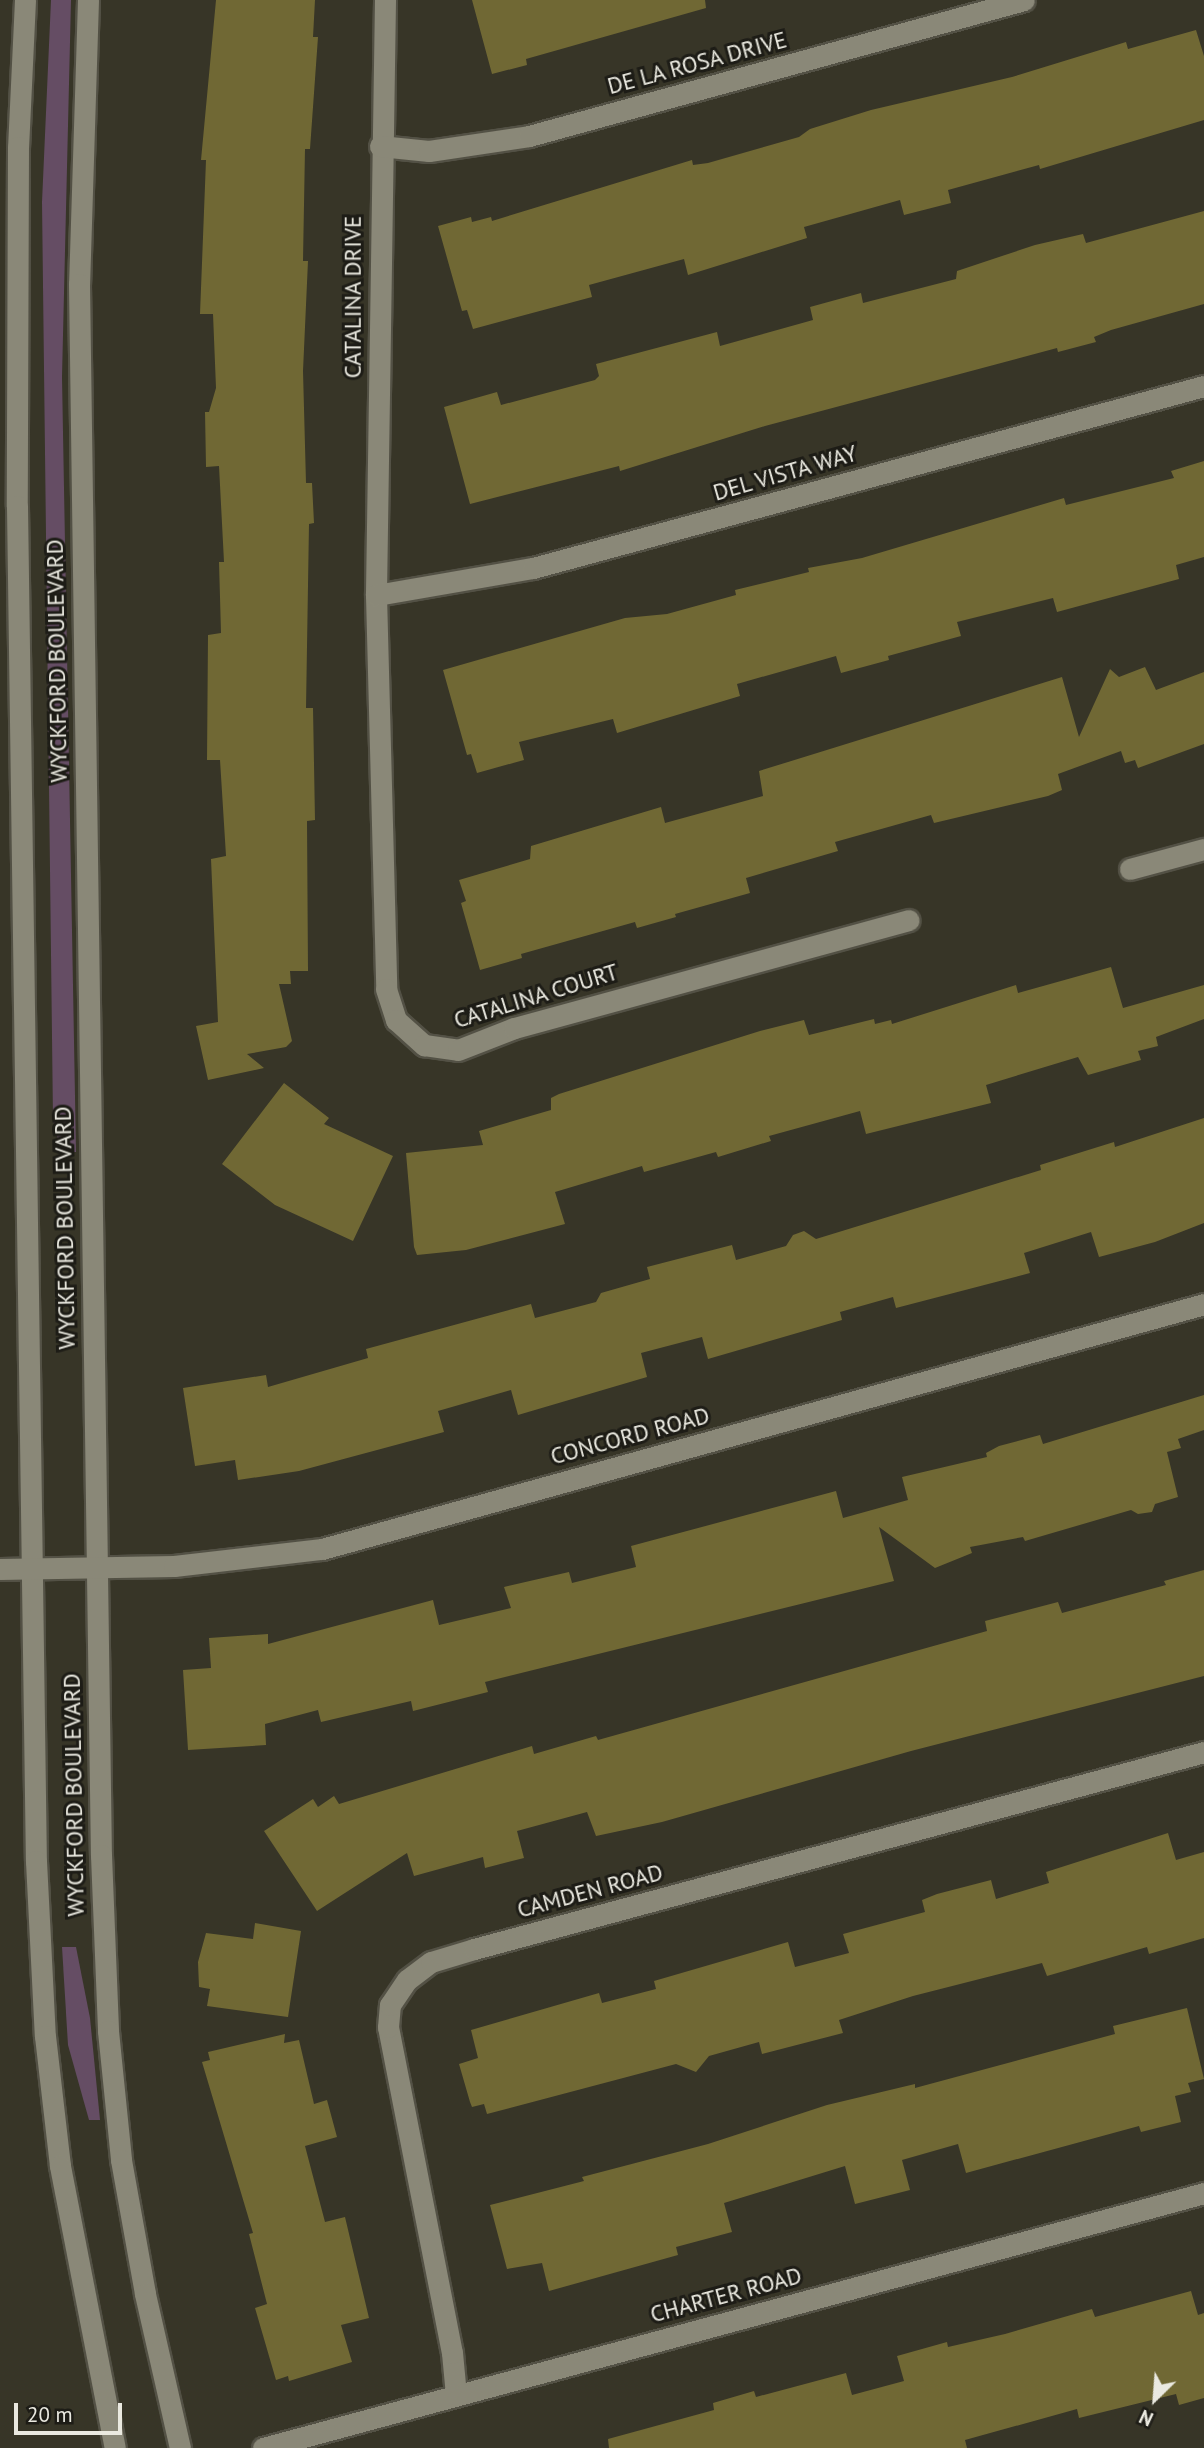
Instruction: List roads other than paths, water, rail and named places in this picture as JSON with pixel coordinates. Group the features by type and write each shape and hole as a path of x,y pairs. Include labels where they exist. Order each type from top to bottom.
{"street":[{"name":"WYCKFORD BOULEVARD","path":"25,0 18,147 17,398 36,1861 45,2036 60,2166 116,2448"},
{"name":"WYCKFORD BOULEVARD","path":"88,0 79,284 96,1567 108,2031 121,2160 145,2294 180,2448"},
{"name":"CATALINA DRIVE","path":"376,595 380,146 385,0"},
{"name":"DE LA ROSA DRIVE","path":"380,146 429,151 529,136 1024,0"},
{"name":"DEL VISTA WAY","path":"376,595 533,568 1204,386"},
{"name":"CATALINA COURT","path":"376,595 386,989 396,1020 424,1045 458,1050 541,1020 909,920"},
{"path":"1130,869 1204,849"},
{"name":"CONCORD ROAD","path":"0,1569 248,1560 322,1549 1204,1304"},
{"name":"CAMDEN ROAD","path":"456,2395 452,2353 388,2027 390,2005 407,1980 431,1962 474,1949 1204,1752"},
{"name":"CHARTER ROAD","path":"263,2448 1204,2193"}]}
